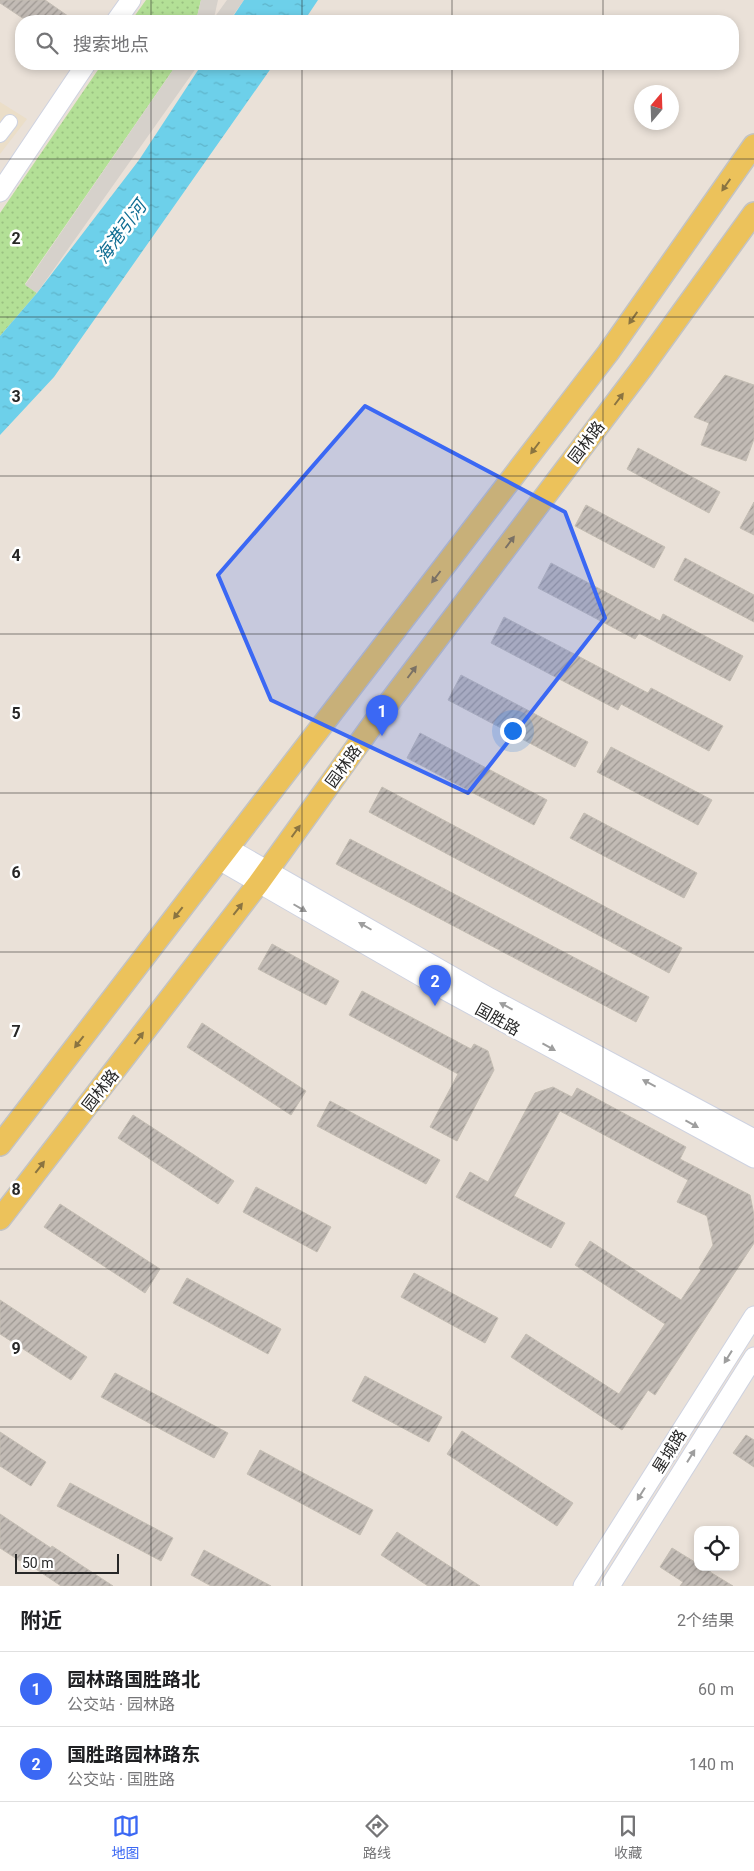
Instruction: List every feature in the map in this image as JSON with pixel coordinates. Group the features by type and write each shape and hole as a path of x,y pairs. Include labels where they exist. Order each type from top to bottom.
{"main road":[{"path":"0,1145 608,353 754,145"},
{"name":"园林路","path":"0,1219 262,877 373,724 642,368 754,213"}],"street":[{"path":"120,15 131,0"},
{"path":"0,192 82,70"},
{"path":"0,135 10,122"},
{"name":"国胜路","path":"224,854 441,988 754,1158"},
{"name":"国胜路","path":"262,877 754,1139"},
{"name":"星城路","path":"583,1586 754,1316"},
{"name":"星城路","path":"610,1586 754,1356"}],"highlighted area":[{"path":"365,406 565,512 605,618 468,793 271,700 218,575"}],"shaded area":[{"path":"201,0 218,0 215,15 197,15"},
{"path":"227,0 244,0 233,15 216,15"},
{"path":"173,70 195,70 37,293 25,285"},
{"path":"0,102 27,119 0,154"}],"green space":[{"path":"146,0 201,0 197,15 135,15"},
{"path":"98,70 173,70 25,284 37,293 0,336 0,213"}],"water":[{"path":"244,0 318,0 308,15 234,15"},
{"name":"海港引河","path":"198,70 270,70 54,377 0,435 0,336 37,293 139,160"}],"building":[{"path":"0,0 45,0 66,15 18,15 0,3"},
{"path":"725,375 754,385 754,439 746,461 701,445 709,423 694,417"},
{"path":"638,448 720,492 709,513 627,469"},
{"path":"754,502 754,535 740,528"},
{"path":"586,505 665,547 654,568 575,526"},
{"path":"685,558 754,595 754,622 674,580"},
{"path":"551,563 660,621 663,614 743,656 730,681 639,633 635,639 538,588"},
{"path":"504,617 648,693 651,688 723,726 709,751 621,704 618,710 491,643"},
{"path":"461,675 588,742 575,767 448,700"},
{"path":"420,733 547,800 534,825 407,758"},
{"path":"611,747 712,800 698,825 597,772"},
{"path":"382,787 682,948 669,973 369,812"},
{"path":"584,813 697,873 684,898 570,838"},
{"path":"350,839 649,997 636,1022 336,864"},
{"path":"272,944 339,981 326,1005 258,969"},
{"path":"362,991 471,1049 474,1044 488,1051 494,1070 457,1141 430,1127 458,1074 349,1015"},
{"path":"202,1023 306,1091 291,1115 187,1047"},
{"path":"553,1087 572,1097 577,1088 686,1147 680,1159 750,1195 754,1215 754,1243 655,1395 648,1390 622,1430 511,1357 526,1334 619,1394 665,1324 575,1265 590,1241 681,1300 701,1270 699,1268 713,1245 707,1216 677,1202 688,1180 560,1111 514,1196 565,1223 551,1248 456,1197 470,1172 488,1182 535,1093"},
{"path":"330,1101 440,1160 426,1184 317,1126"},
{"path":"133,1115 234,1181 218,1204 118,1138"},
{"path":"256,1187 331,1227 317,1252 243,1212"},
{"path":"60,1204 160,1269 145,1293 44,1227"},
{"path":"414,1273 498,1318 485,1343 401,1297"},
{"path":"187,1278 281,1329 268,1354 173,1303"},
{"path":"0,1300 87,1357 71,1380 0,1334"},
{"path":"115,1373 228,1433 214,1458 101,1397"},
{"path":"365,1376 442,1417 429,1442 352,1401"},
{"path":"462,1431 573,1503 557,1526 447,1454"},
{"path":"0,1432 46,1462 31,1486 0,1466"},
{"path":"746,1435 754,1440 754,1467 733,1453"},
{"path":"260,1450 373,1510 360,1535 247,1474"},
{"path":"70,1483 173,1538 161,1561 57,1506"},
{"path":"0,1514 113,1586 61,1586 21,1559 20,1561 0,1548"},
{"path":"397,1532 480,1586 428,1586 381,1555"},
{"path":"672,1548 694,1562 694,1571 711,1571 733,1586 680,1586 683,1582 660,1567"},
{"path":"204,1550 271,1586 211,1586 191,1575"}],"place":[{"name":"园林路国胜路北","path":"382,736"},
{"name":"国胜路园林路东","path":"435,1006"}]}
